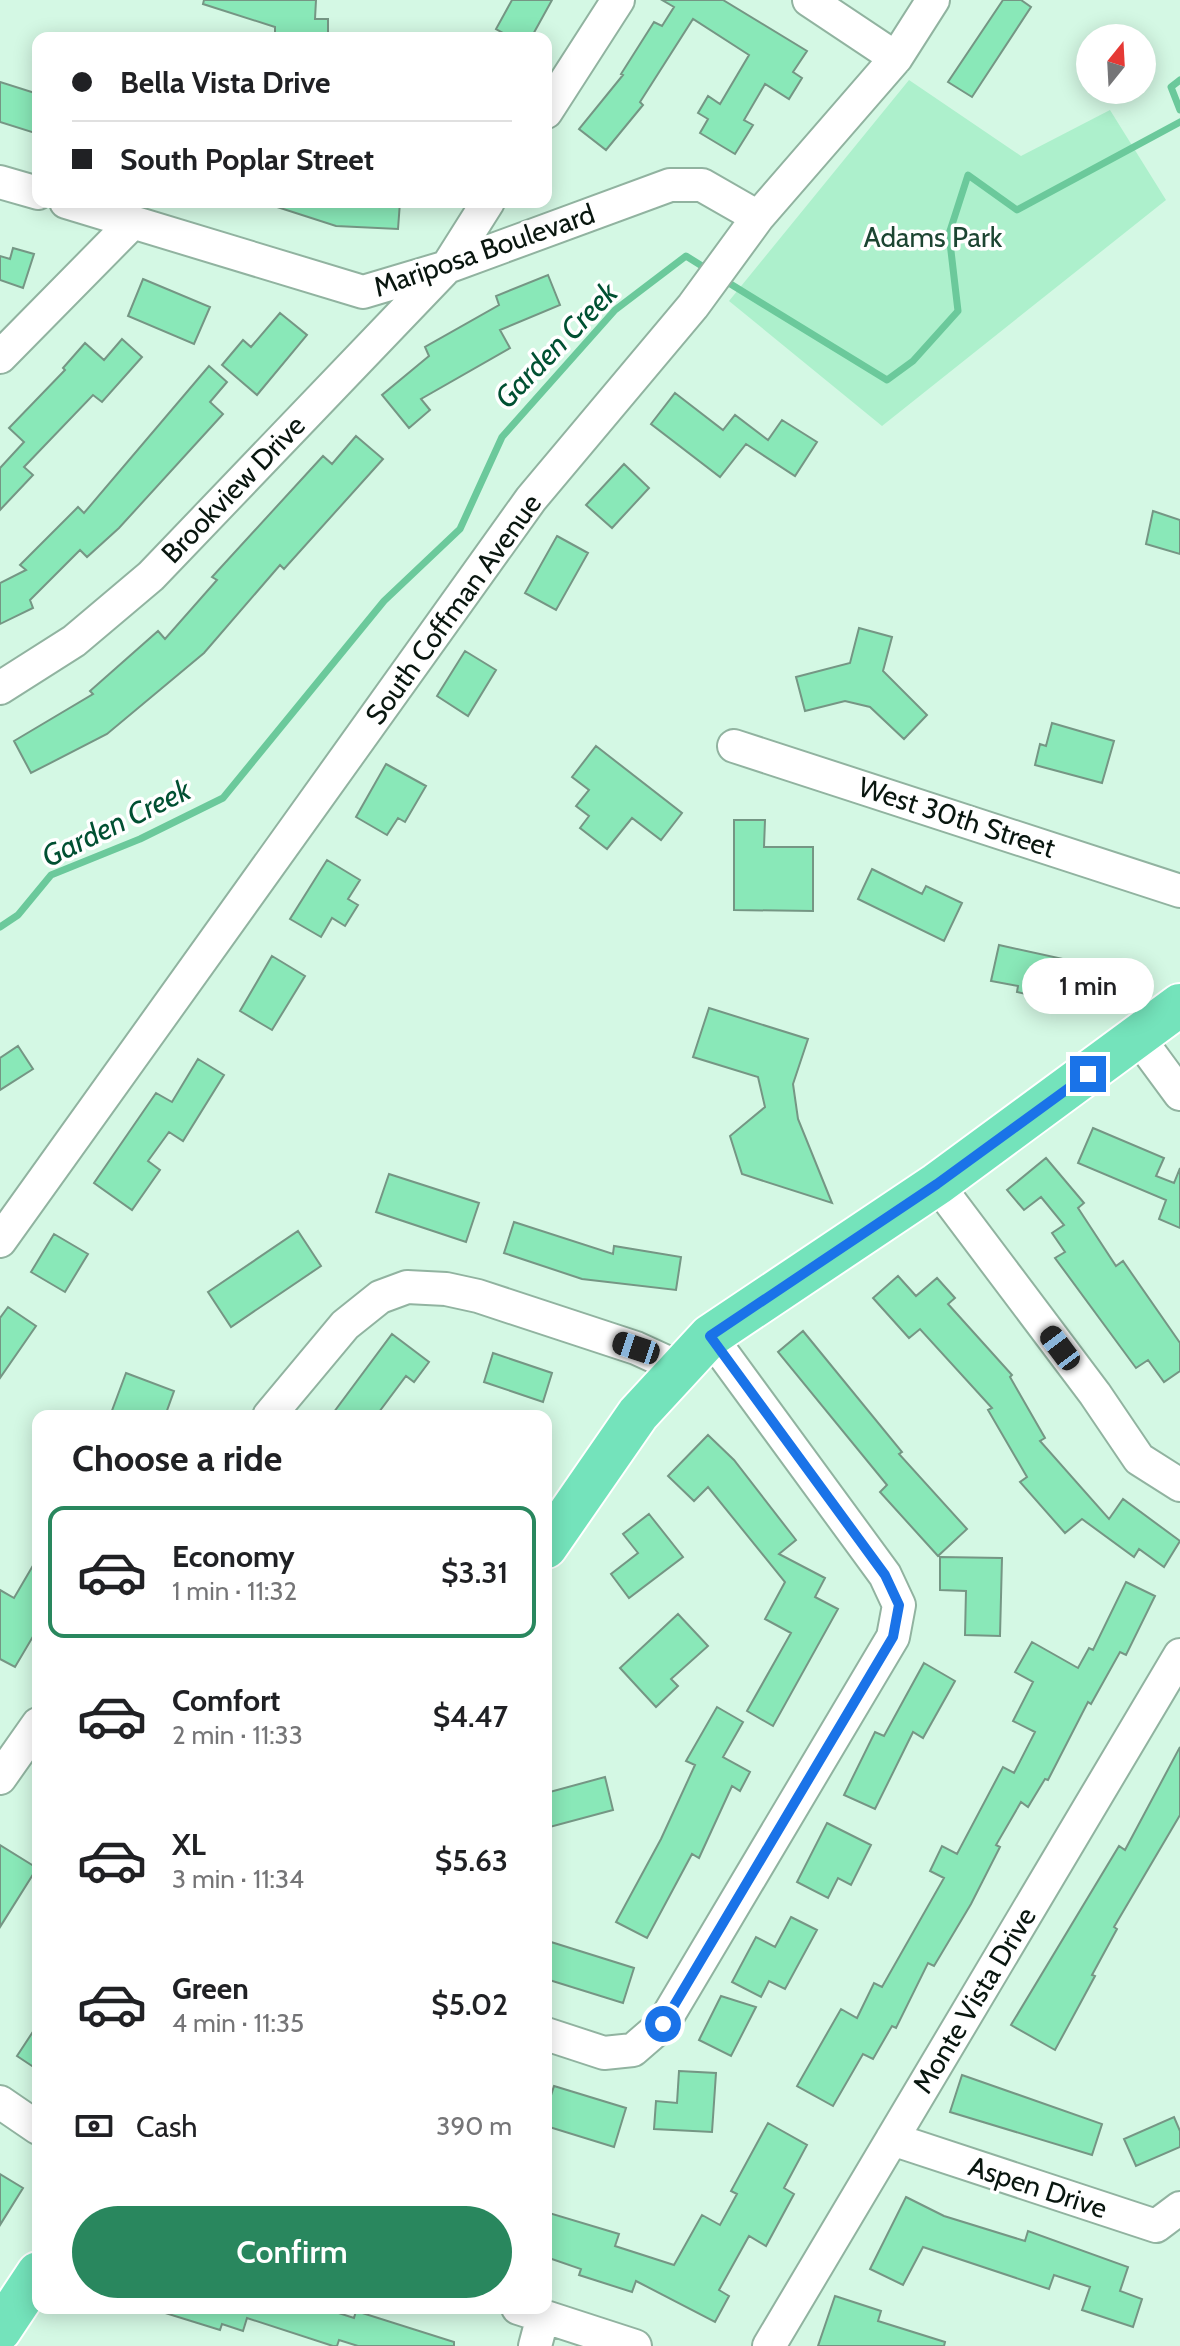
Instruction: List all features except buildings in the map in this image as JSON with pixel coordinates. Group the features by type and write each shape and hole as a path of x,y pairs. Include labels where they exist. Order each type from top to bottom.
{"main road":[{"path":"552,1538 638,1414 710,1336 937,1184 1180,1005"},
{"path":"0,2330 32,2282"}],"street":[{"path":"552,103 618,0"},
{"path":"809,0 896,58"},
{"name":"South Coffman Avenue","path":"0,1241 531,499 693,306 758,217 896,58 933,0"},
{"path":"0,182 32,191"},
{"name":"Mariposa Boulevard","path":"86,208 363,292 447,267 670,185 702,185 758,217"},
{"path":"447,267 484,208"},
{"path":"0,357 133,222"},
{"name":"Brookview Drive","path":"0,688 74,641 151,576 447,267"},
{"name":"West 30th Street","path":"734,746 1180,891"},
{"path":"1138,1037 1180,1094"},
{"path":"937,1184 1095,1394 1139,1459 1180,1485"},
{"path":"274,1410 345,1325 380,1297 407,1287 446,1289 478,1296 636,1348 682,1369"},
{"path":"552,2036 604,2053 633,2050 663,2024 893,1637 899,1605 885,1575 710,1336"},
{"name":"Monte Vista Drive","path":"769,2346 1180,1655"},
{"path":"0,1778 32,1733"},
{"path":"0,2102 32,2124"},
{"name":"Aspen Drive","path":"892,2139 1156,2226 1180,2208"},
{"path":"532,2323 635,2346"}],"green space":[{"name":"Adams Park","path":"909,80 1021,156 1110,110 1166,200 882,426 729,301"}],"waterway":[{"name":"Garden Creek","path":"1180,80 1171,87 1180,110"},
{"name":"Garden Creek","path":"724,280 887,380 913,361 958,311 949,234 968,175 1017,210 1180,122"},
{"name":"Garden Creek","path":"0,927 18,915 51,875 140,839 223,798 384,601 460,529 502,437 615,310 686,256 710,271"}],"route":[{"path":"663,2024 893,1637 899,1605 885,1575 710,1336 937,1184 1088,1074"}]}
